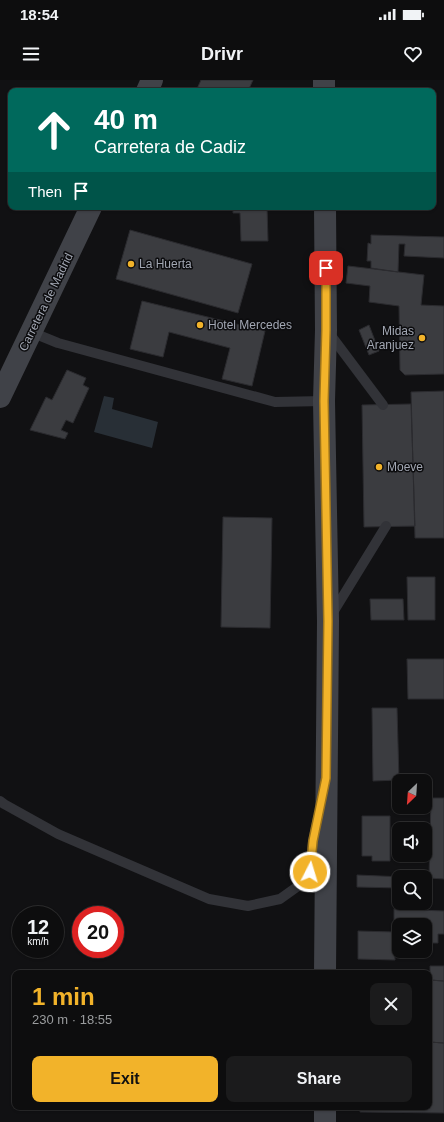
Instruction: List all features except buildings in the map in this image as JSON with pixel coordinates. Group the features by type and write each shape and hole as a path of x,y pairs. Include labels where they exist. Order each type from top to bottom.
{"main road":[{"name":"Carretera de Madrid","path":"0,397 90,210"},
{"path":"325,210 326,330 324,401 328,621 325,970"},
{"path":"325,1110 325,1122"}],"lane":[{"path":"326,330 384,405"},
{"path":"31,332 58,343 276,402 324,401"},
{"path":"328,621 386,526"},
{"path":"0,800 4,804 58,834 209,899 248,906 280,899 301,884 310,872 313,841 326,778"}],"shaded area":[{"path":"104,396 114,398 112,409 158,422 152,448 94,432"}],"place":[{"name":"La Huerta","path":"131,264"},
{"name":"Hotel Mercedes","path":"200,325"},
{"name":"Midas Aranjuez","path":"422,338"},
{"name":"Moeve","path":"379,467"}],"route":[{"path":"310,872 313,841 326,778 328,621 324,401 326,268"}]}
